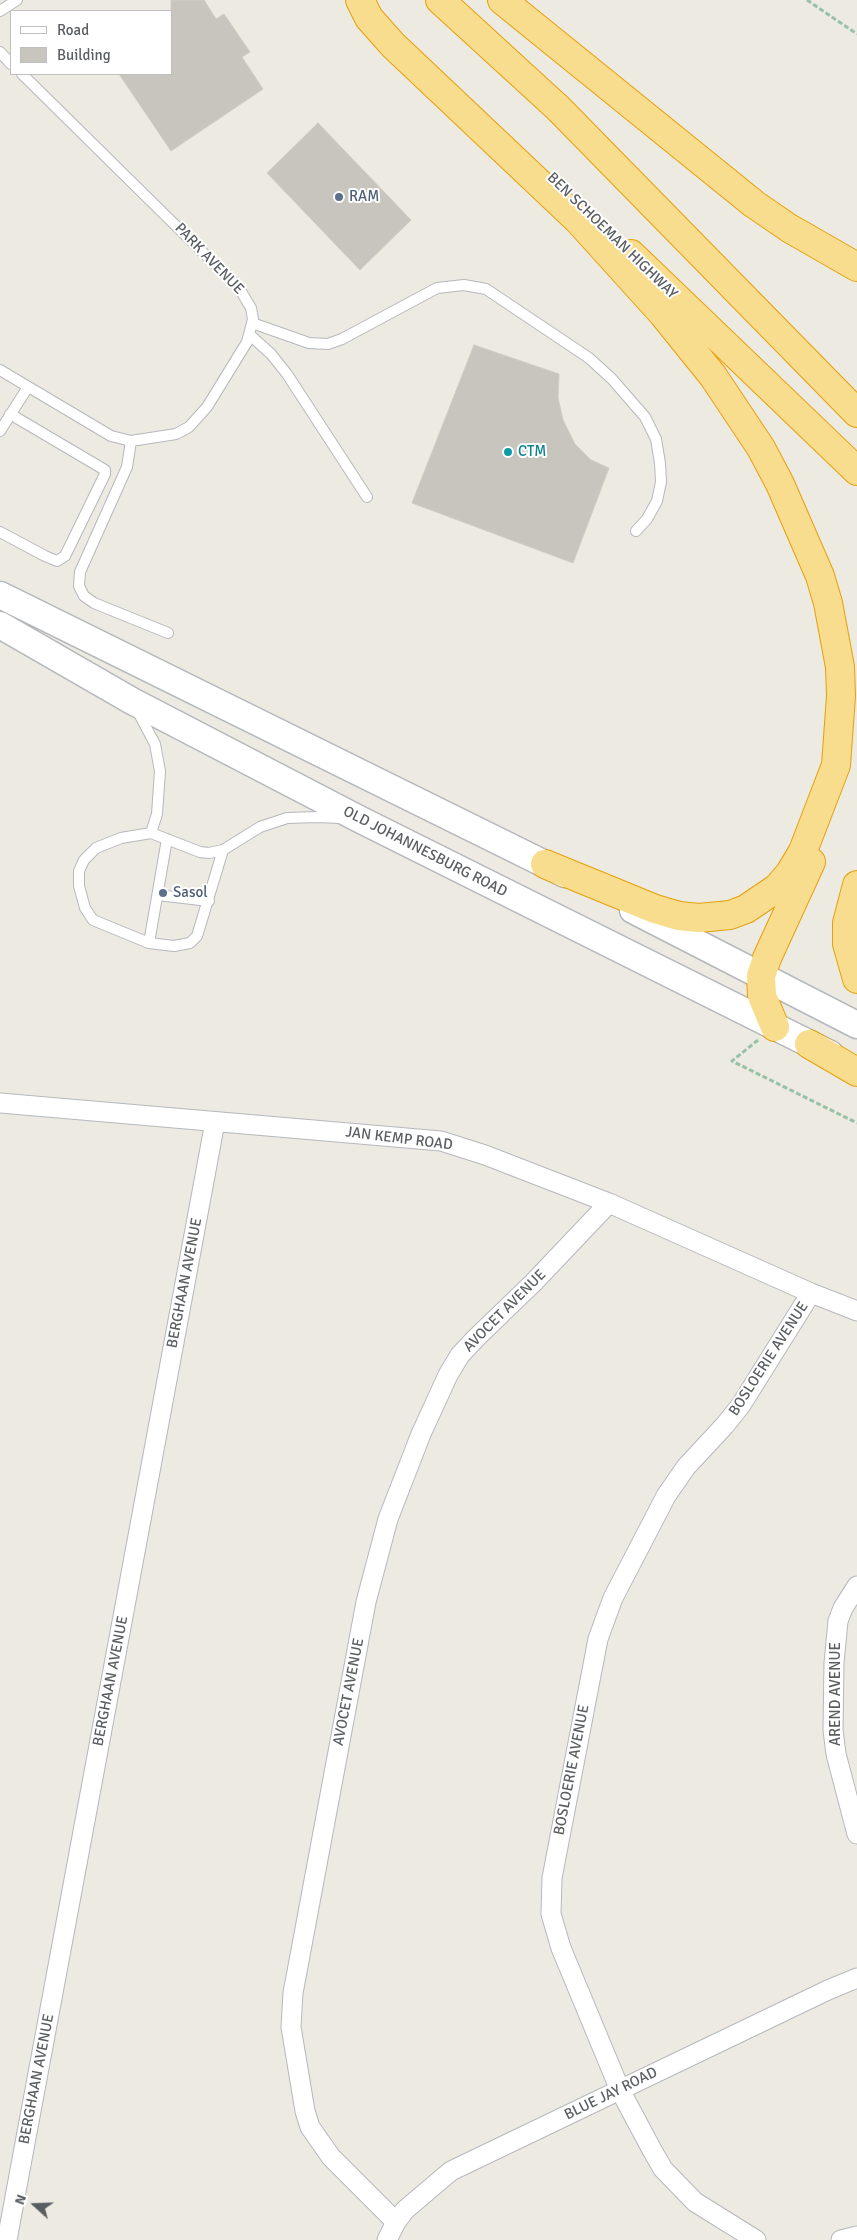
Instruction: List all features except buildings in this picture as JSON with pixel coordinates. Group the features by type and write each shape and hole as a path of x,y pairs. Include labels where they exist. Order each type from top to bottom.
{"highway":[{"path":"360,0 369,18 393,46 578,220 663,314 713,376 761,448 802,530 820,576 828,604 840,667 836,765 827,820 816,851 767,958 761,976 762,996 775,1027"},
{"name":"BEN SCHOEMAN HIGHWAY","path":"367,0 857,471"},
{"path":"440,0 558,108 857,413"},
{"path":"502,0 754,204 788,228 857,267"},
{"path":"545,864 655,909 678,916 699,918 730,915 764,899 790,873 803,851 836,765"},
{"path":"857,886 847,923 847,944 857,978"},
{"path":"809,1044 857,1072"}],"main road":[{"path":"0,595 545,864 857,1025"},
{"name":"OLD JOHANNESBURG ROAD","path":"0,625 132,701 361,820 857,1067"}],"street":[{"name":"JAN KEMP ROAD","path":"0,1103 441,1141 485,1155 609,1203 811,1294 857,1312"},
{"name":"BERGHAAN AVENUE","path":"7,2240 215,1122"},
{"name":"AVOCET AVENUE","path":"396,2222 331,2157 310,2127 305,2112 291,2027 293,1993 366,1602 388,1519 421,1434 452,1368 460,1355 476,1338 534,1282 609,1203"},
{"name":"BOSLOERIE AVENUE","path":"756,2240 695,2202 677,2185 660,2162 620,2090 561,1948 551,1914 552,1878 598,1639 612,1598 666,1496 686,1467 725,1426 741,1405 811,1294"},
{"name":"AREND AVENUE","path":"857,1586 843,1608 838,1621 834,1662 833,1730 836,1754 857,1834"},
{"name":"BLUE JAY ROAD","path":"387,2240 396,2222 416,2199 450,2171 810,1998 857,1978"},
{"path":"841,2240 857,2236"}],"lane":[{"path":"0,11 12,1"},
{"path":"0,52 10,63"},
{"name":"PARK AVENUE","path":"0,370 111,436 131,441 176,434 190,427 207,406 247,342 252,323 251,308 239,288 23,75"},
{"path":"252,323 309,343 328,344 342,339 437,288 464,285 486,289 589,358 612,379 645,417 656,439 660,463 660,482 657,501 647,519 636,531"},
{"path":"250,335 272,354 287,374 367,497"},
{"path":"0,431 28,387"},
{"path":"0,532 56,561 65,556 106,474 105,470 10,414"},
{"path":"131,441 126,467 80,572 80,586 84,596 94,603 168,633"},
{"path":"132,701 147,728 158,755 160,772 157,814 151,833"},
{"path":"223,850 197,936 190,943 174,946 149,943 93,920 85,908 78,886 79,871 84,860 96,848 121,838 151,833 200,852 209,853 223,850 260,827 287,818 317,816 361,820"},
{"path":"149,943 166,839"},
{"path":"158,895 209,901"}],"path":[{"path":"807,0 857,34"},
{"path":"775,1027 732,1060 857,1123"}],"place":[{"name":"RAM","path":"339,197"},
{"name":"CTM","path":"508,452"},
{"name":"Sasol","path":"163,893"}]}
